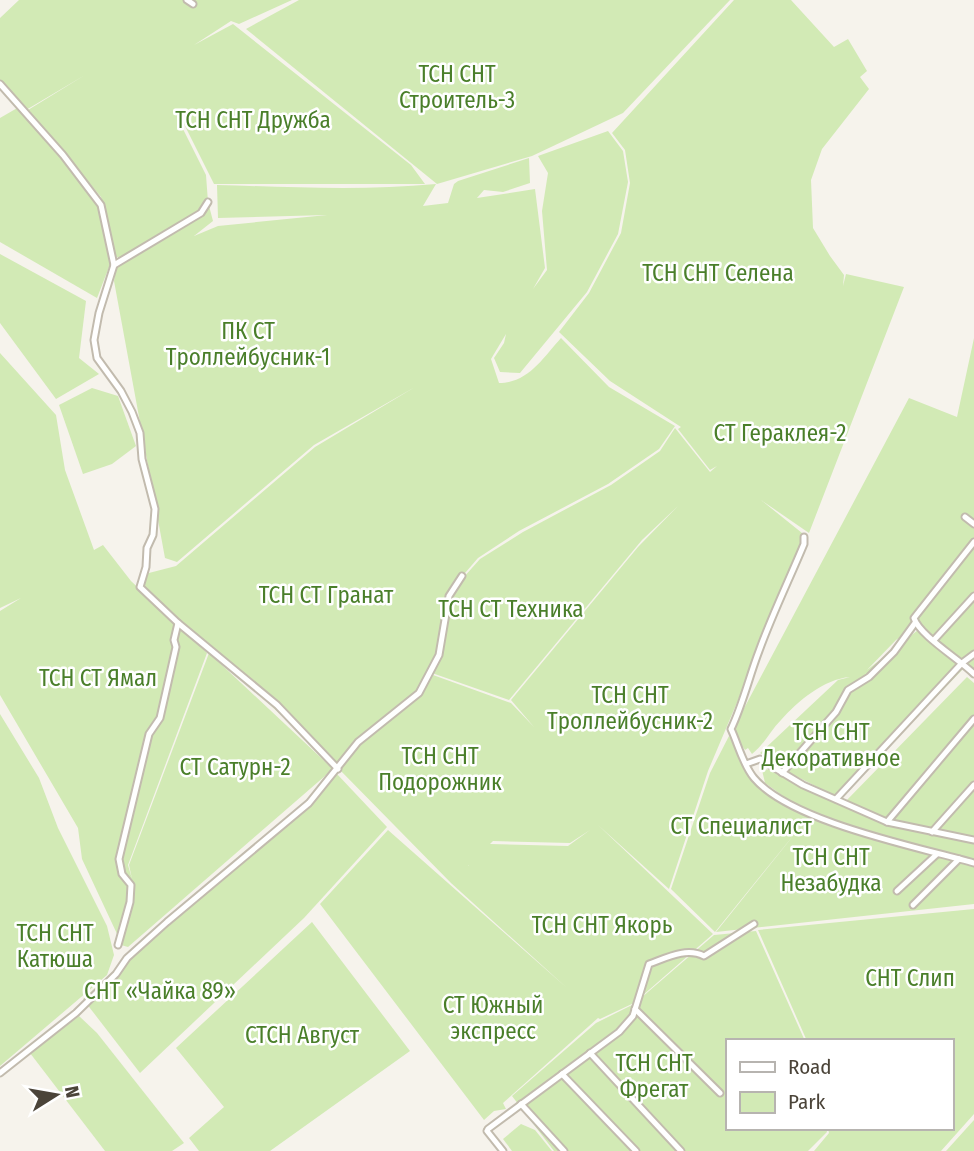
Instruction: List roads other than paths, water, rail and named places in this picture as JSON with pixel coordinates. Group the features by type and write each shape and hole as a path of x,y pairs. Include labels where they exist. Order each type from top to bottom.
{"street":[{"path":"0,84 63,155 102,205 114,265 94,340 97,358 121,391 132,412 155,509 153,535 147,548 146,567 140,587 178,623 277,705 338,769"},
{"path":"114,265 201,212 208,202"},
{"path":"965,517 974,524"},
{"path":"804,537 804,544 759,649 743,704 731,729 752,775 762,786 806,812 937,854 974,863"},
{"path":"782,773 836,712 848,690 869,677 894,652 915,623 915,613 974,542"},
{"path":"0,1073 76,1013 116,974 127,958 309,803 358,742 419,693 439,655 449,596 463,576"},
{"path":"934,640 974,596"},
{"path":"118,945 130,902 131,885 122,874 119,859 149,734 160,718 176,647 174,640 178,623"},
{"path":"915,623 974,674"},
{"path":"836,799 962,663 974,654"},
{"path":"887,821 974,719"},
{"path":"747,764 760,759 782,773 887,821 974,840"},
{"path":"932,832 974,785"},
{"path":"897,891 937,854"},
{"path":"913,905 959,859"},
{"path":"503,1151 488,1130 619,1032 632,1016 649,964 682,953 696,952 704,956 754,925"},
{"path":"635,1009 720,1093"},
{"path":"590,1053 681,1151"},
{"path":"562,1074 636,1151"},
{"path":"522,1104 564,1151"}],"park label":[{"name":"ТСН СНТ Строитель-3","path":"457,87"},
{"name":"ТСН СНТ Дружба","path":"253,120"},
{"name":"ТСН СНТ Селена","path":"718,273"},
{"name":"ПК СТ Троллейбусник-1","path":"248,344"},
{"name":"СТ Гераклея-2","path":"780,433"},
{"name":"ТСН СТ Гранат","path":"326,595"},
{"name":"ТСН СТ Техника","path":"511,609"},
{"name":"ТСН СТ Ямал","path":"98,678"},
{"name":"ТСН СНТ Троллейбусник-2","path":"630,708"},
{"name":"ТСН СНТ Декоративное","path":"831,745"},
{"name":"СТ Сатурн-2","path":"235,767"},
{"name":"ТСН СНТ Подорожник","path":"440,769"},
{"name":"СТ Специалист","path":"741,826"},
{"name":"ТСН СНТ Незабудка","path":"831,870"},
{"name":"ТСН СНТ Якорь","path":"602,925"},
{"name":"ТСН СНТ Катюша","path":"55,946"},
{"name":"СНТ Слип","path":"910,978"},
{"name":"СНТ «Чайка 89»","path":"160,991"},
{"name":"СТ Южный экспресс","path":"493,1018"},
{"name":"СТСН Август","path":"302,1035"},
{"name":"ТСН СНТ Фрегат","path":"654,1076"}]}
